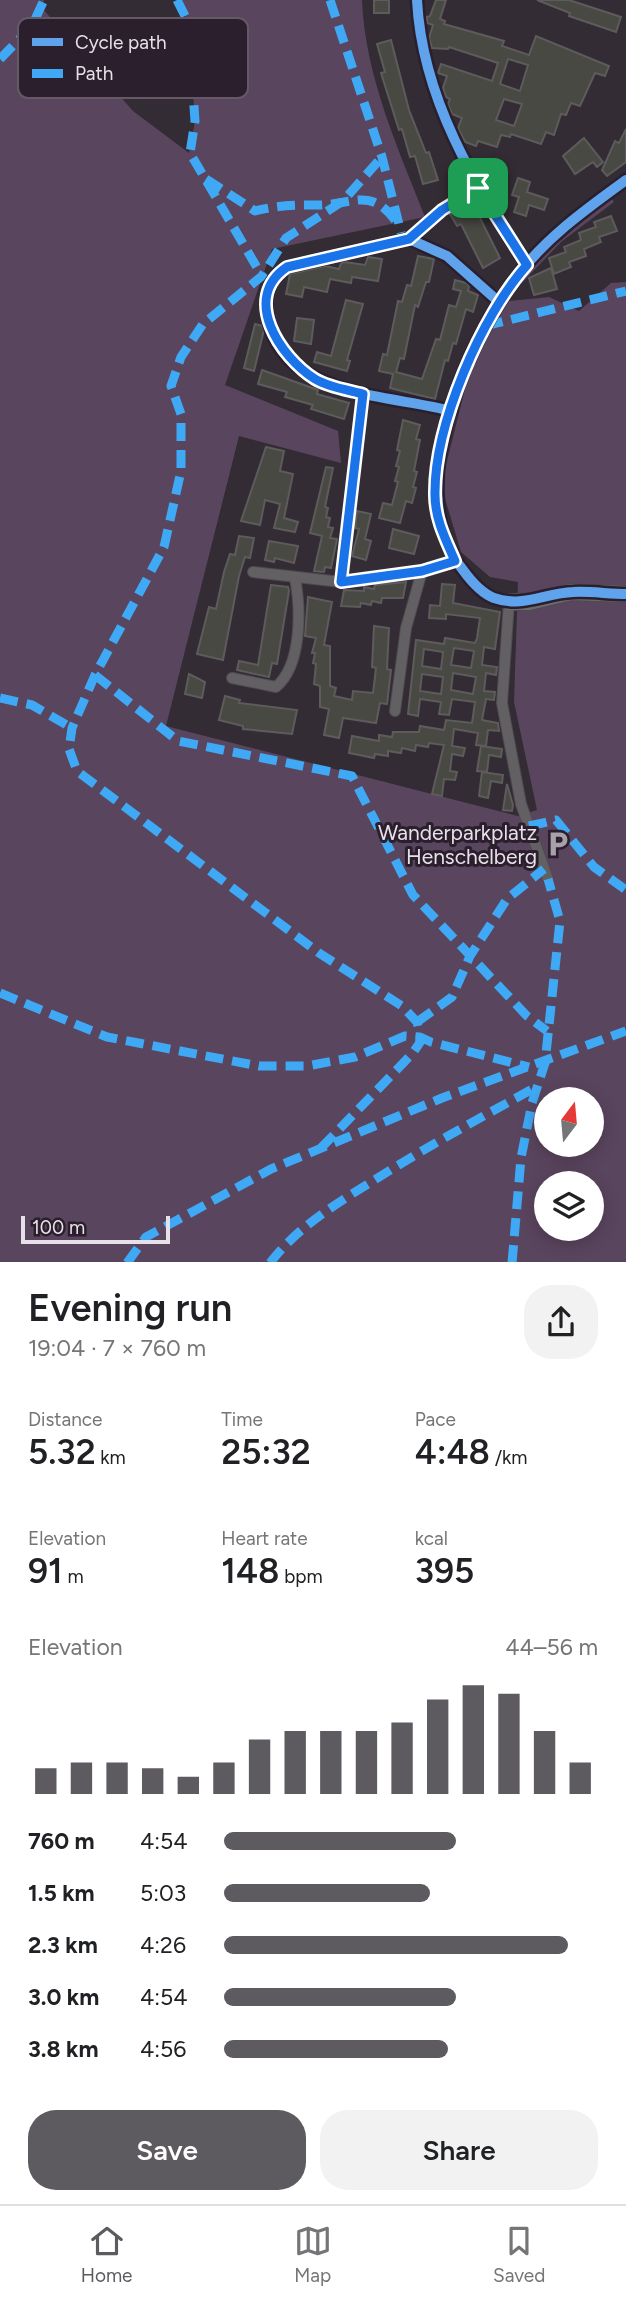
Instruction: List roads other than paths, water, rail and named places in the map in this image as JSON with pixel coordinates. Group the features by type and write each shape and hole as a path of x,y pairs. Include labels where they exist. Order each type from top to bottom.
{"street":[{"path":"417,0 425,58 433,86 464,163 527,265"},
{"path":"626,180 573,218 527,265 499,302 465,369 451,411 435,495 438,517 455,561 474,584 492,597 509,602 529,602 571,592 626,594"},
{"path":"451,411 363,394 318,381 296,366 270,326 267,313 268,288 274,276 287,267 409,239 442,210 478,188"},
{"path":"409,239 447,256 499,302"},
{"path":"341,582 363,394"},
{"path":"253,572 295,579 341,582 422,571 455,561"},
{"path":"395,712 406,628 422,571"},
{"path":"232,678 276,687 287,678 299,628 295,579"},
{"path":"509,602 502,703 521,804 548,879"}],"place":[{"name":"Wanderparkplatz Henschelberg","path":"558,844"}]}
